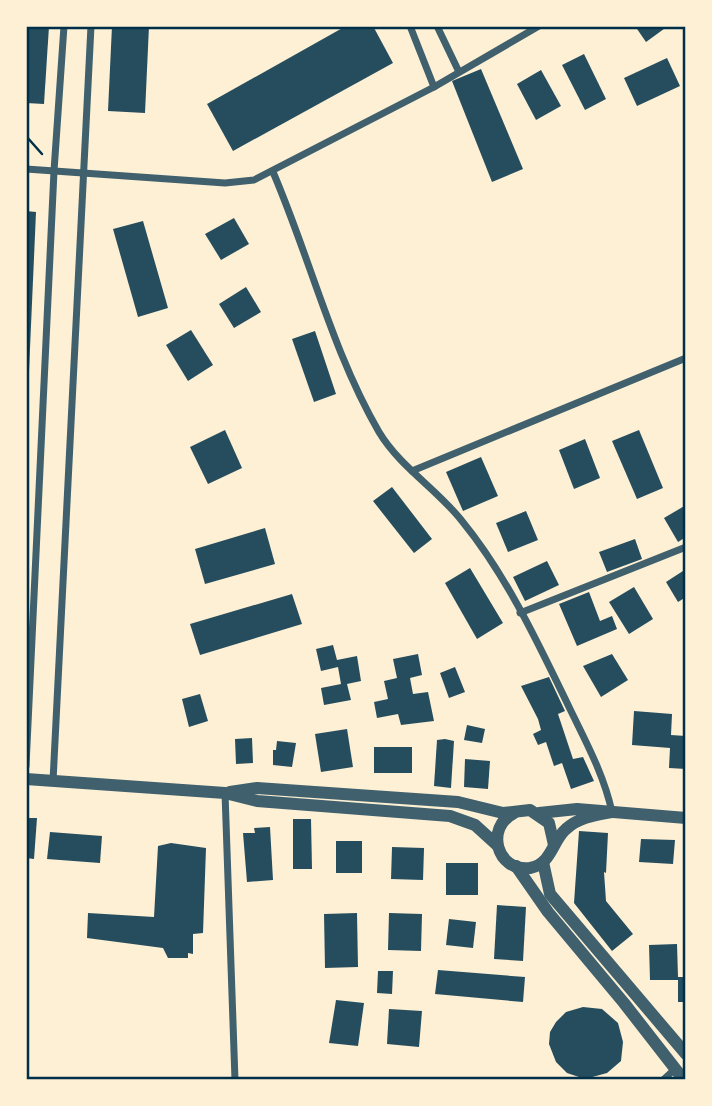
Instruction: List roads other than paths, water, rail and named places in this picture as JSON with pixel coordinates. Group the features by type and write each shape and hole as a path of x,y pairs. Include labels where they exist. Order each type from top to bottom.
{"street":[{"path":"26,766 54,171 64,26"},
{"path":"52,781 91,26"},
{"path":"410,26 434,87"},
{"path":"437,26 459,72"},
{"path":"26,169 225,183 254,180 434,87 539,26"},
{"path":"273,172 354,383 380,434 472,533 520,613 585,740 605,785 612,811"},
{"path":"412,471 686,358"},
{"path":"520,613 686,547"},
{"path":"26,779 225,793 257,801 450,816 475,825 497,845 504,858 516,866 548,912 684,1080"},
{"path":"225,793 257,788 458,802 503,813 577,809 686,818"},
{"path":"225,793 235,1080"},
{"path":"497,845 501,822 516,811"},
{"path":"516,866 530,867 543,862 562,833 576,822 612,811"},
{"path":"539,813 552,827 554,845"},
{"path":"543,862 550,894 686,1054"},
{"path":"663,1080 675,1069"}]}
